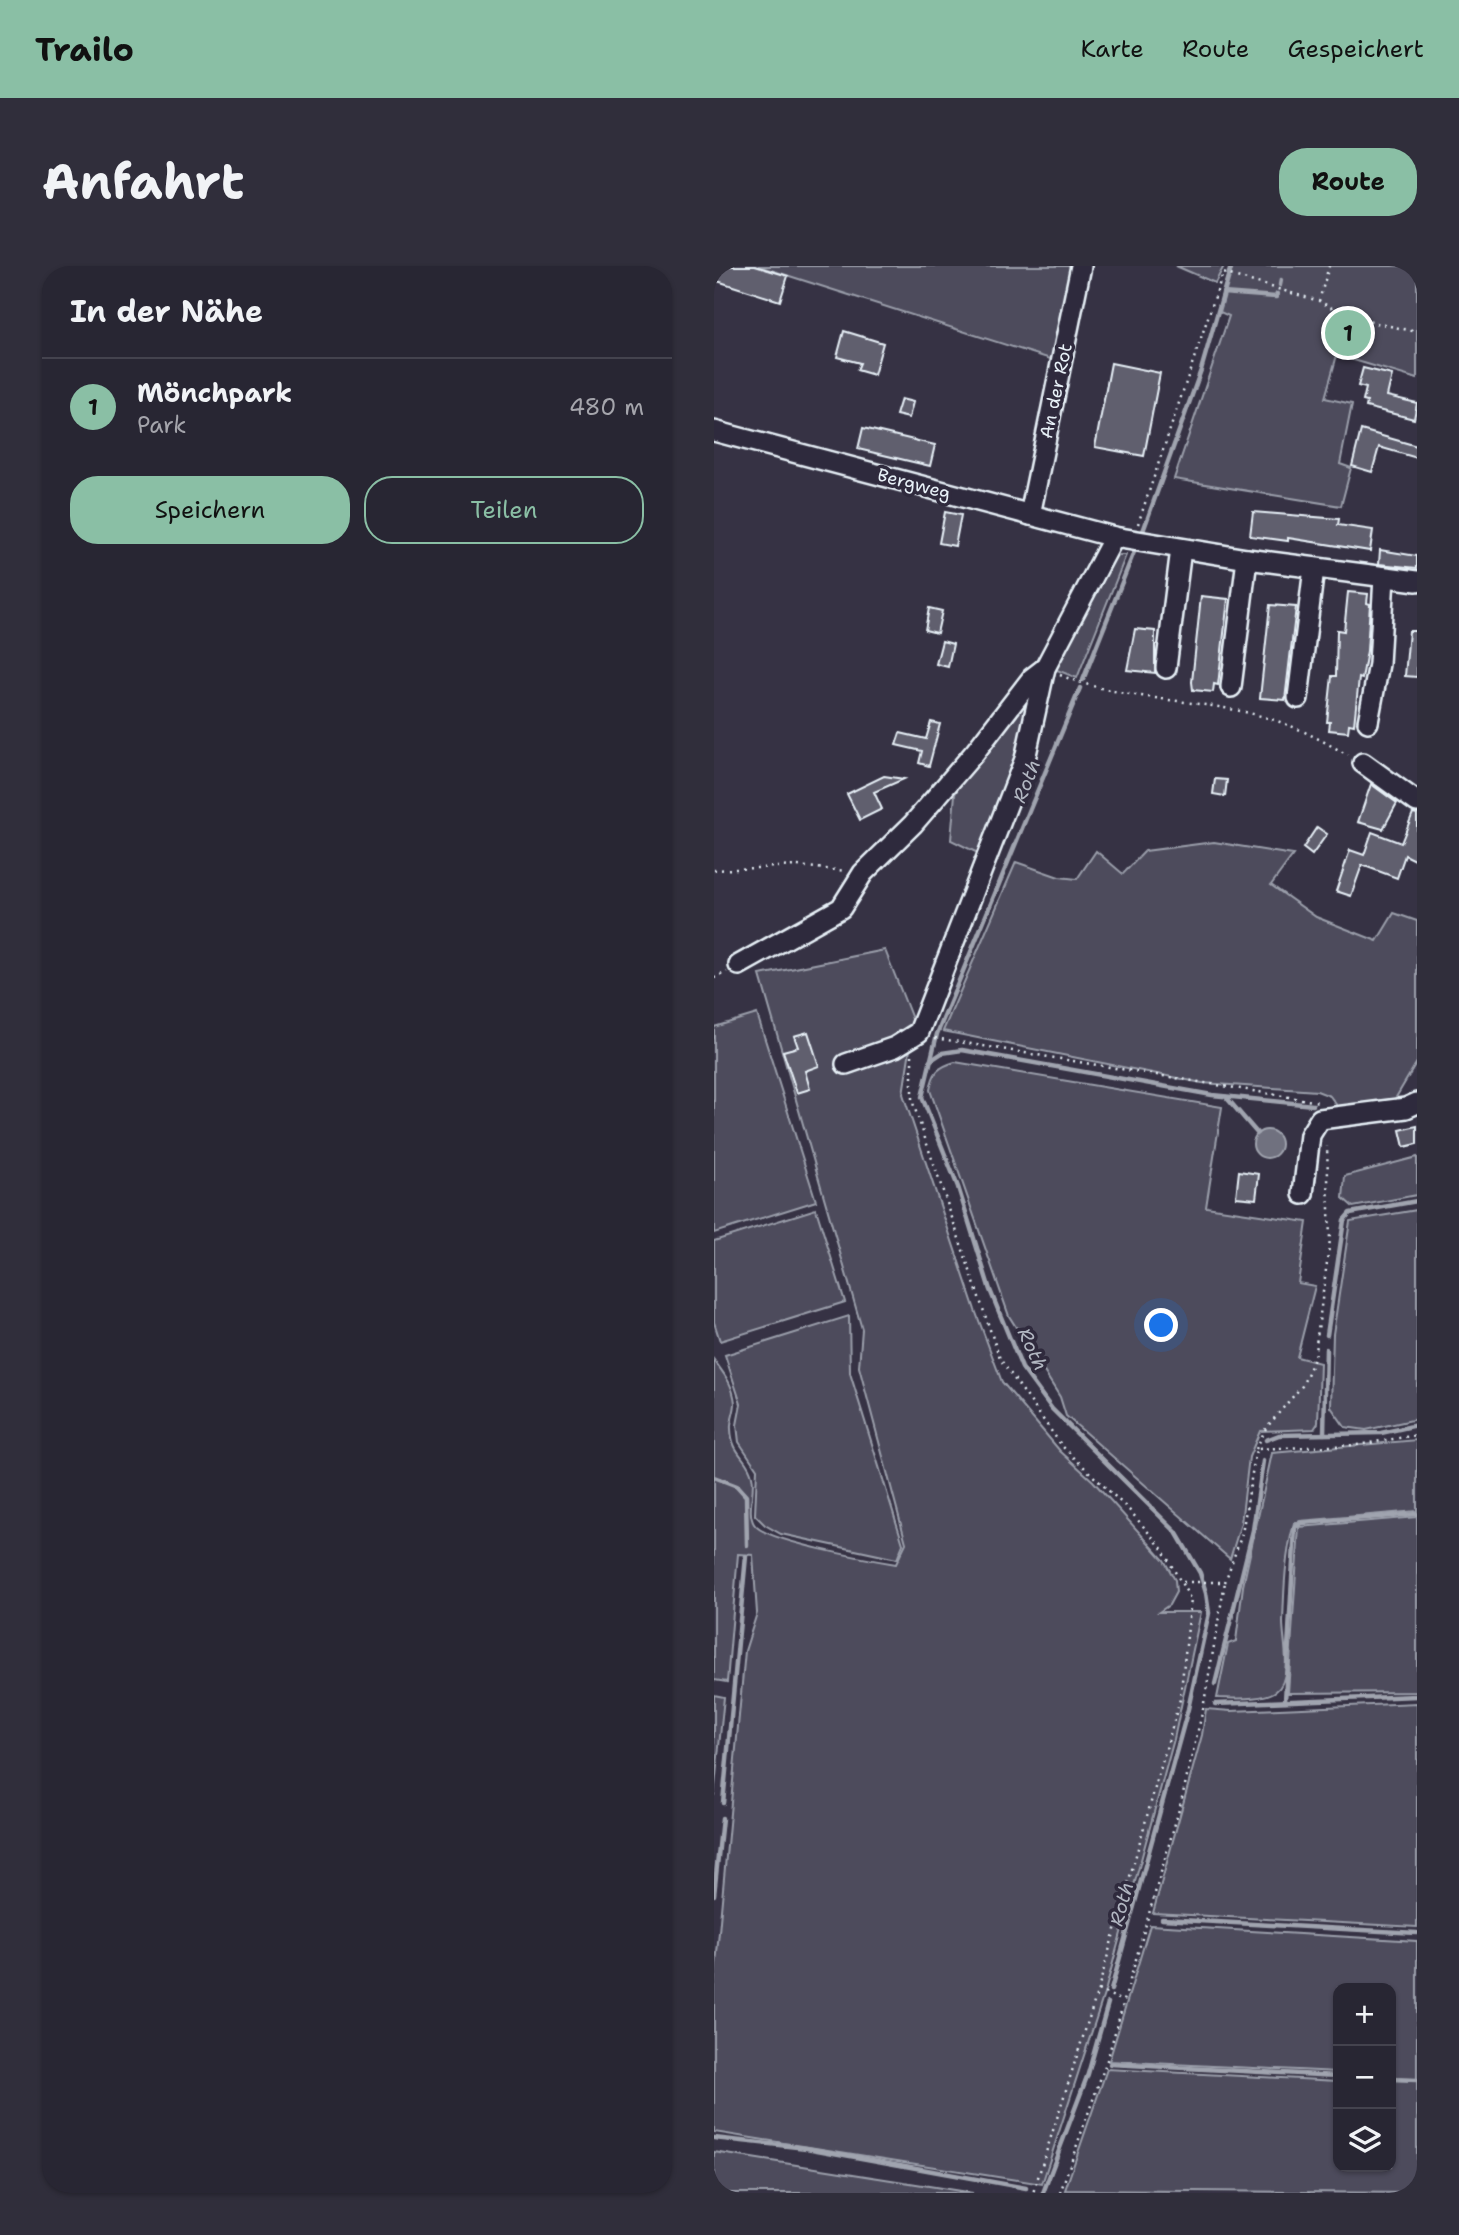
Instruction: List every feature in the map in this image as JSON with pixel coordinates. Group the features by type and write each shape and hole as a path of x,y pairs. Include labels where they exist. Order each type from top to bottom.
{"street":[{"name":"An der Rot","path":"1030,515 1081,266"},
{"name":"Bergweg","path":"714,431 1123,539 1247,559 1417,581"},
{"path":"739,965 841,908 863,873 913,824 1032,678 1045,668 1123,539"},
{"path":"1166,668 1181,549"},
{"path":"1231,687 1247,559"},
{"path":"1298,698 1314,568"},
{"path":"1368,722 1379,664 1384,577"},
{"path":"846,1064 895,1047 919,1032 1025,759 1036,722 1045,668"},
{"path":"1363,763 1417,802"},
{"path":"1303,1194 1310,1135 1320,1119 1406,1108 1417,1103"}],"path":[{"path":"1319,301 1329,266"},
{"path":"1123,539 1224,274 1319,301 1349,317 1417,332"},
{"path":"1045,668 1092,689 1216,708 1279,722 1363,763"},
{"path":"714,870 797,866 863,873"},
{"path":"919,1032 911,1060 912,1100 1000,1359 1062,1446 1131,1512 1161,1547 1183,1582 1191,1601 1180,1699 1098,1990 1033,2193"},
{"path":"942,1040 1331,1104 1338,1117 1329,1134 1326,1148 1330,1240 1314,1359 1302,1386 1266,1428 1256,1449 1242,1534 1225,1582 1194,1754 1107,2060 1060,2193"},
{"path":"1256,1449 1357,1445 1417,1435"},
{"path":"1183,1582 1196,1585 1225,1582"},
{"path":"1098,1990 1122,2000"}],"shaded area":[{"path":"758,266 1076,266 1060,362"},
{"path":"1176,266 1224,266 1215,283"},
{"path":"1233,266 1417,266 1417,379 1337,355 1325,398 1352,404 1340,464 1351,468 1341,506 1174,479 1229,316 1220,312"},
{"path":"1126,555 1077,678 1052,668 1113,557"},
{"path":"1038,682 1035,708 984,856 951,840 955,794"},
{"path":"1214,842 1293,855 1271,885 1316,917 1377,941 1394,913 1417,921 1417,1062 1392,1104 1340,1110 1330,1096 1317,1091 1202,1083 943,1031 1016,862 1059,877 1077,879 1096,851 1123,874 1145,851"},
{"path":"885,950 914,1024 903,1094 975,1310 1002,1382 1060,1451 1093,1481 1164,1560 1175,1580 1176,1592 1169,1605 1159,1612 1201,1612 1174,1739 1106,1988 1042,2184 714,2132 714,1986 745,1651 757,1613 753,1555 738,1554 727,1682 714,1680 714,1360 734,1396 732,1438 752,1476 751,1513 754,1524 777,1537 797,1543 896,1564 906,1543 859,1367 862,1329 760,975"},
{"path":"757,1014 816,1201 714,1233 714,1027"},
{"path":"955,1062 1222,1107 1206,1207 1307,1222 1298,1283 1315,1286 1297,1357 1320,1363 1318,1423 1314,1429 1260,1431 1249,1457 1241,1523 1230,1559 1066,1416 1060,1397 1009,1316 930,1090 937,1071"},
{"path":"1417,1157 1417,1195 1353,1207 1343,1198 1345,1176"},
{"path":"816,1209 845,1302 720,1341 714,1322 714,1241"},
{"path":"1417,1210 1417,1419 1366,1430 1345,1427 1331,1407 1333,1334 1350,1221"},
{"path":"849,1316 850,1373 903,1544 897,1559 781,1534 765,1525 755,1515 757,1469 739,1442 737,1425 741,1404 725,1355"},
{"path":"1417,1440 1417,1511 1300,1521 1294,1524 1286,1573 1283,1622 1286,1668 1281,1685 1276,1691 1263,1696 1217,1698 1228,1644 1236,1641 1243,1586 1272,1453"},
{"path":"1417,1517 1417,1692 1288,1693 1299,1527"},
{"path":"714,1695 724,1697 714,1796"},
{"path":"1417,1703 1417,1927 1153,1913 1202,1735 1206,1709 1231,1711"},
{"path":"1150,1925 1417,1941 1417,2193 1065,2190 1107,2069 1333,2081 1333,2172 1396,2172 1396,1983 1333,1983 1333,2072 1109,2061"},
{"path":"714,2152 973,2193 714,2193"}],"water":[{"path":"1267,1130 1277,1134 1281,1144 1277,1154 1267,1158 1257,1154 1253,1144 1257,1134"}],"building":[{"path":"714,266 755,266 788,276 780,301 714,280"},
{"path":"844,331 883,343 874,375 857,370 860,363 837,357"},
{"path":"1111,363 1160,373 1144,456 1095,447"},
{"path":"1363,368 1392,375 1387,396 1417,403 1414,419 1366,407 1367,402 1363,401 1366,388 1358,386"},
{"path":"901,399 913,402 909,418 896,415"},
{"path":"863,428 935,445 930,466 858,449"},
{"path":"1361,430 1417,446 1417,458 1379,447 1372,472 1352,466"},
{"path":"945,512 961,515 955,546 939,543"},
{"path":"1253,512 1339,519 1338,525 1373,530 1370,551 1288,538 1288,541 1250,536"},
{"path":"1380,550 1417,556 1417,568 1379,564"},
{"path":"1348,592 1368,594 1367,603 1370,604 1367,651 1362,679 1359,678 1354,725 1349,724 1348,732 1329,730 1330,722 1327,722 1332,676 1336,676 1337,630 1344,631"},
{"path":"1201,596 1228,599 1218,685 1214,684 1213,692 1193,690 1192,682"},
{"path":"1270,605 1296,607 1285,700 1260,698"},
{"path":"929,608 942,611 937,633 925,630"},
{"path":"1135,629 1155,631 1155,673 1127,670"},
{"path":"1409,631 1417,631 1417,677 1405,676"},
{"path":"942,641 953,644 948,667 936,664"},
{"path":"931,722 940,724 929,766 919,763 922,751 896,745 900,733 926,739"},
{"path":"884,776 904,779 874,792 882,809 860,820 847,794"},
{"path":"1215,779 1227,780 1225,796 1213,794"},
{"path":"1371,784 1397,803 1383,829 1358,822"},
{"path":"1413,813 1417,814 1417,861 1405,855 1397,878 1362,865 1351,896 1336,891 1350,850 1364,855 1372,832 1401,843"},
{"path":"1317,827 1327,834 1312,855 1303,848"},
{"path":"808,1032 819,1066 805,1071 810,1089 797,1093 783,1051 798,1047 794,1036"},
{"path":"1417,1126 1417,1144 1404,1147 1400,1130"},
{"path":"1239,1171 1259,1174 1256,1199 1236,1197"}],"waterway":[{"name":"Roth","path":"1142,534 1201,370 1231,266"},
{"path":"1280,285 1281,280"},
{"path":"1223,293 1276,297 1277,294"},
{"name":"Roth","path":"1083,680 1134,552"},
{"name":"Roth","path":"1080,688 937,1034 922,1097 958,1187 990,1290 1022,1368 1052,1409 1176,1532 1200,1573 1206,1593 1209,1613 1188,1709 1111,1990"},
{"path":"930,1061 942,1053 962,1050 1212,1095 1313,1105"},
{"path":"1226,1097 1257,1133"},
{"path":"1327,1335 1344,1220 1350,1213 1417,1201"},
{"path":"1324,1434 1326,1349"},
{"path":"1266,1440 1279,1435 1381,1433 1417,1425"},
{"path":"1215,1684 1253,1530 1263,1461"},
{"path":"714,1477 737,1486 746,1496 747,1545"},
{"path":"1285,1701 1295,1527 1302,1523 1417,1514"},
{"path":"723,1803 746,1556"},
{"path":"1215,1704 1417,1696"},
{"path":"714,1895 722,1818"},
{"path":"1162,1919 1417,1933"},
{"name":"Roth","path":"1043,2193 1088,2074 1108,2003"},
{"path":"1110,2064 1333,2076"},
{"path":"1396,2079 1417,2080"},
{"path":"714,2138 806,2148 1026,2188"}],"place":[{"name":"Mönchpark","path":"1348,333"}]}
